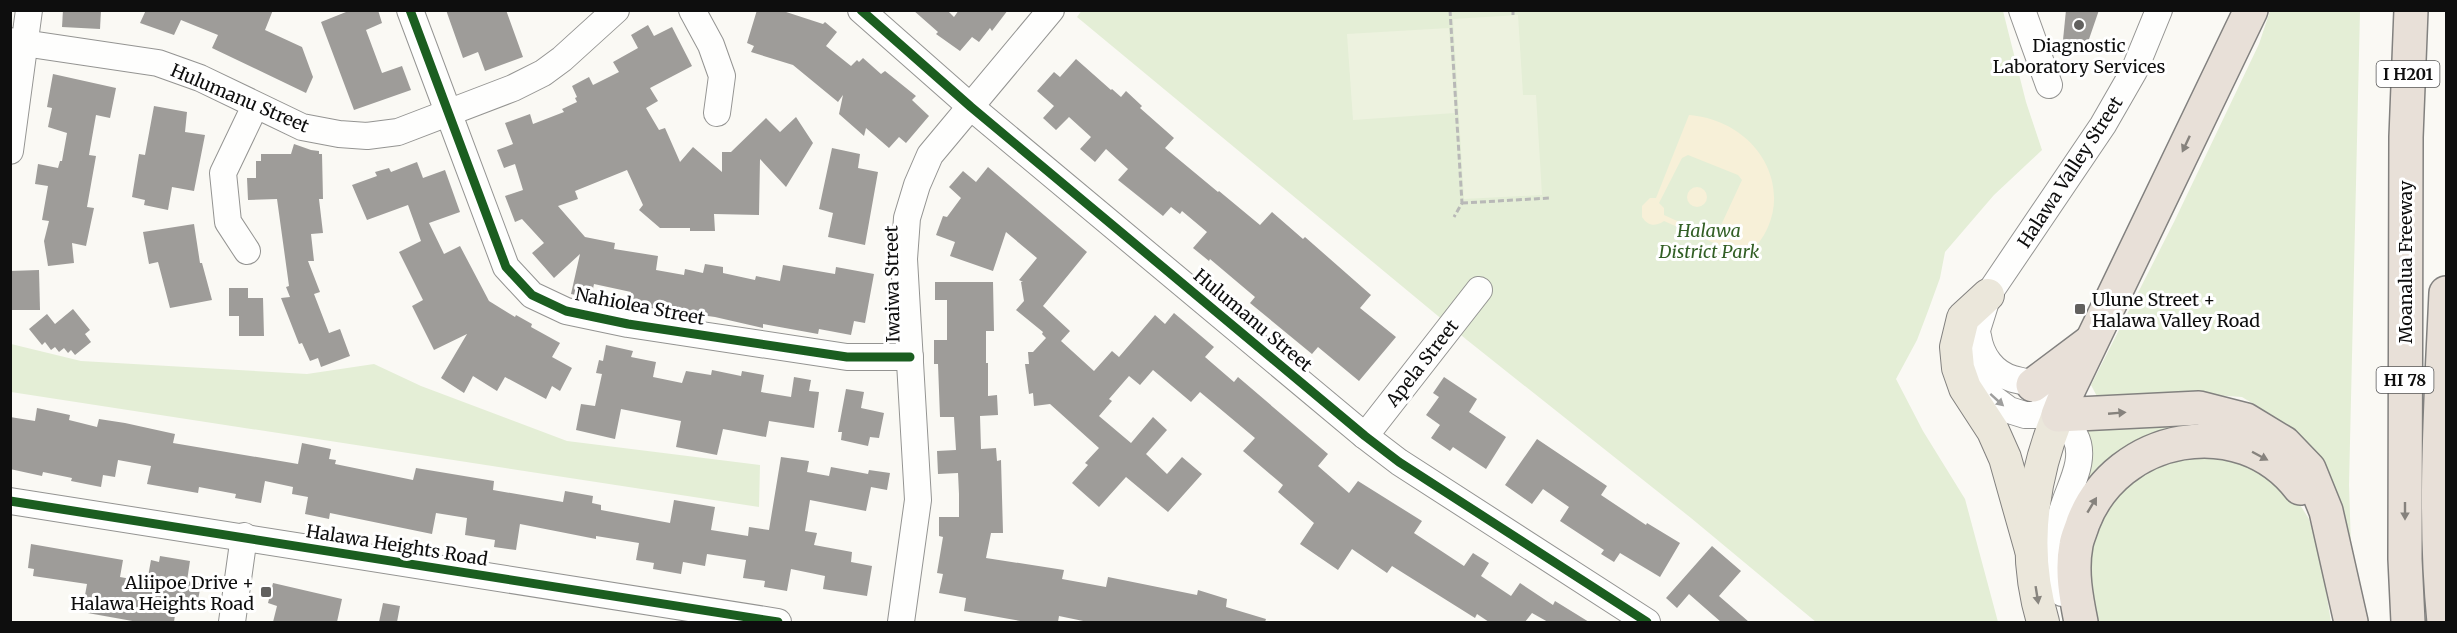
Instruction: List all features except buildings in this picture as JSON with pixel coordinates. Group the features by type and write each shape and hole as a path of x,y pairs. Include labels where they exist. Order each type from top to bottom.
{"highway":[{"path":"2211,91 2236,10"},
{"path":"2252,10 2211,91 2058,415 2199,408 2246,420 2284,443 2309,470 2326,511 2351,622"},
{"name":"Moanalua Freeway","path":"2408,622 2405,527 2406,137 2411,10"},
{"path":"2387,622 2383,508 2385,428 2406,137"},
{"path":"2444,622 2439,556 2446,293"},
{"path":"2033,385 2058,364 2093,340"},
{"path":"2442,398 2446,511"},
{"path":"2080,622 2073,575 2076,543 2088,511 2102,489 2117,472 2139,458 2181,442 2215,441 2248,449 2272,462 2295,482 2310,502 2328,538 2341,576"}],"main road":[{"path":"1988,295 1963,318 1956,347 1958,368 1965,388 1993,431 2005,458 2031,550 2043,622"},
{"path":"2031,550 2038,471 2058,415"}],"street":[{"path":"10,151 18,42 29,10"},
{"name":"Nahiolea Street","path":"410,10 506,267 532,295 566,310 628,324 847,357 910,357"},
{"name":"Hulumanu Street","path":"18,42 158,63 200,78 302,127 339,134 367,136 398,132 513,88 543,73 616,10"},
{"path":"692,10 711,45 722,76 717,113"},
{"name":"Hulumanu Street","path":"861,10 972,107 1365,436 1399,462 1647,622"},
{"name":"Iwaiwa Street","path":"901,622 918,500 904,259 907,218 917,185 930,155 1051,10"},
{"path":"2022,10 2049,85"},
{"name":"Halawa Valley Street","path":"2058,415 2025,415 2008,410 1994,399 1980,382 1972,365 1971,349 1988,295 2103,125 2134,71 2159,10"},
{"path":"247,251 228,222 223,173 255,106"},
{"name":"Apela Street","path":"1365,436 1479,290"},
{"path":"1977,330 1980,349 1997,371 2010,378 2033,385 2076,438 2079,451 2077,468 2060,518 2057,545 2060,585 2070,622"},
{"name":"Halawa Heights Road","path":"10,501 244,536 777,622"},
{"path":"232,622 244,536"}],"path":[{"path":"1450,10 1462,202 1454,217"},
{"path":"1462,202 1550,198"}],"green space":[{"name":"Halawa District Park","path":"1082,10 2003,11 2026,102 2042,150 1994,195 1945,252 1940,278 1917,340 1896,379 1923,431 1965,499 1998,622 1816,622 1691,518 1467,340 1077,17"},
{"path":"2270,11 2360,11 2349,485 2352,577 2314,455 2280,420 2242,397 2198,394 2101,404 2091,385 2174,222 2259,44"},
{"path":"1518,15 1523,95 1536,95 1542,195 1464,199 1453,19"},
{"path":"1449,28 1455,113 1353,120 1347,34"},
{"path":"11,344 81,361 307,374 374,364 421,386 567,441 760,465 759,507 11,392"},
{"path":"2184,416 2245,439 2090,487 2083,483 2084,426"},
{"path":"2181,453 2254,463 2295,497 2309,519 2320,555 2331,622 2090,622 2084,560 2118,486"}],"sand":[{"path":"1689,115 1715,121 1738,132 1756,148 1768,168 1774,190 1773,213 1764,236 1746,257 1664,221 1655,225 1649,224 1642,217 1642,206 1650,198 1656,198","holes":["1688,155 1738,175 1742,180 1716,236 1710,236 1664,215 1664,208 1659,203 1682,158"]},
{"path":"1697,187 1704,190 1707,197 1704,204 1697,207 1690,204 1687,197 1690,190"}],"cycle path":[{"path":"410,10 506,267 532,295 566,311 628,324 847,357 910,357"},
{"path":"861,10 971,107 1365,436 1399,462 1647,622"},
{"path":"10,501 778,622"}],"place":[{"name":"Diagnostic Laboratory Services","path":"2079,25"},
{"name":"Ulune Street + Halawa Valley Road","path":"2080,309"},
{"name":"Aliipoe Drive + Halawa Heights Road","path":"266,592"}]}
